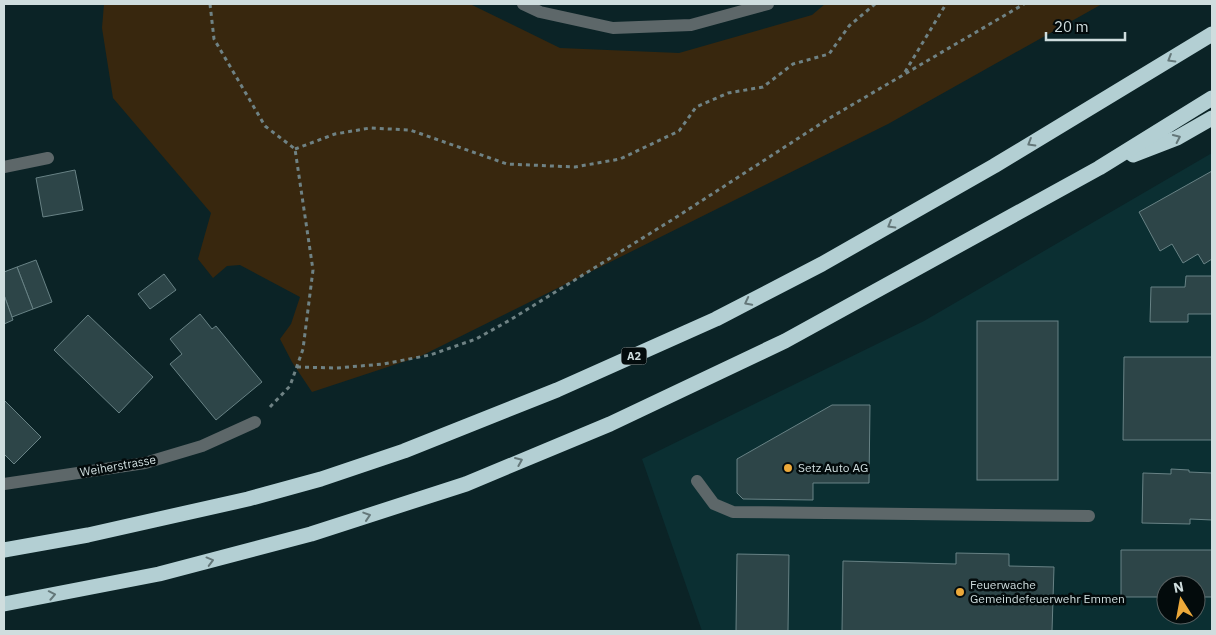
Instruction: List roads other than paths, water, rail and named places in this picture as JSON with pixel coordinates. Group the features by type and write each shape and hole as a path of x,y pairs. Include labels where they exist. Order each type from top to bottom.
{"highway":[{"name":"A2","path":"4,550 88,535 248,499 321,479 404,451 557,390 716,319 822,264 1011,156 1212,34"},
{"path":"4,604 168,572 312,534 466,484 610,424 785,340 1099,168 1212,98"},
{"path":"1099,168 1177,138 1212,118"}],"street":[{"path":"523,4 540,12 613,28 691,25 768,4"},
{"path":"4,167 48,158"},
{"name":"Weiherstrasse","path":"4,484 145,463 202,446 255,422"},
{"path":"697,481 714,504 733,512 1089,516"}],"place":[{"name":"Setz Auto AG","path":"788,468"},
{"name":"Feuerwache Gemeindefeuerwehr Emmen","path":"960,592"}]}
